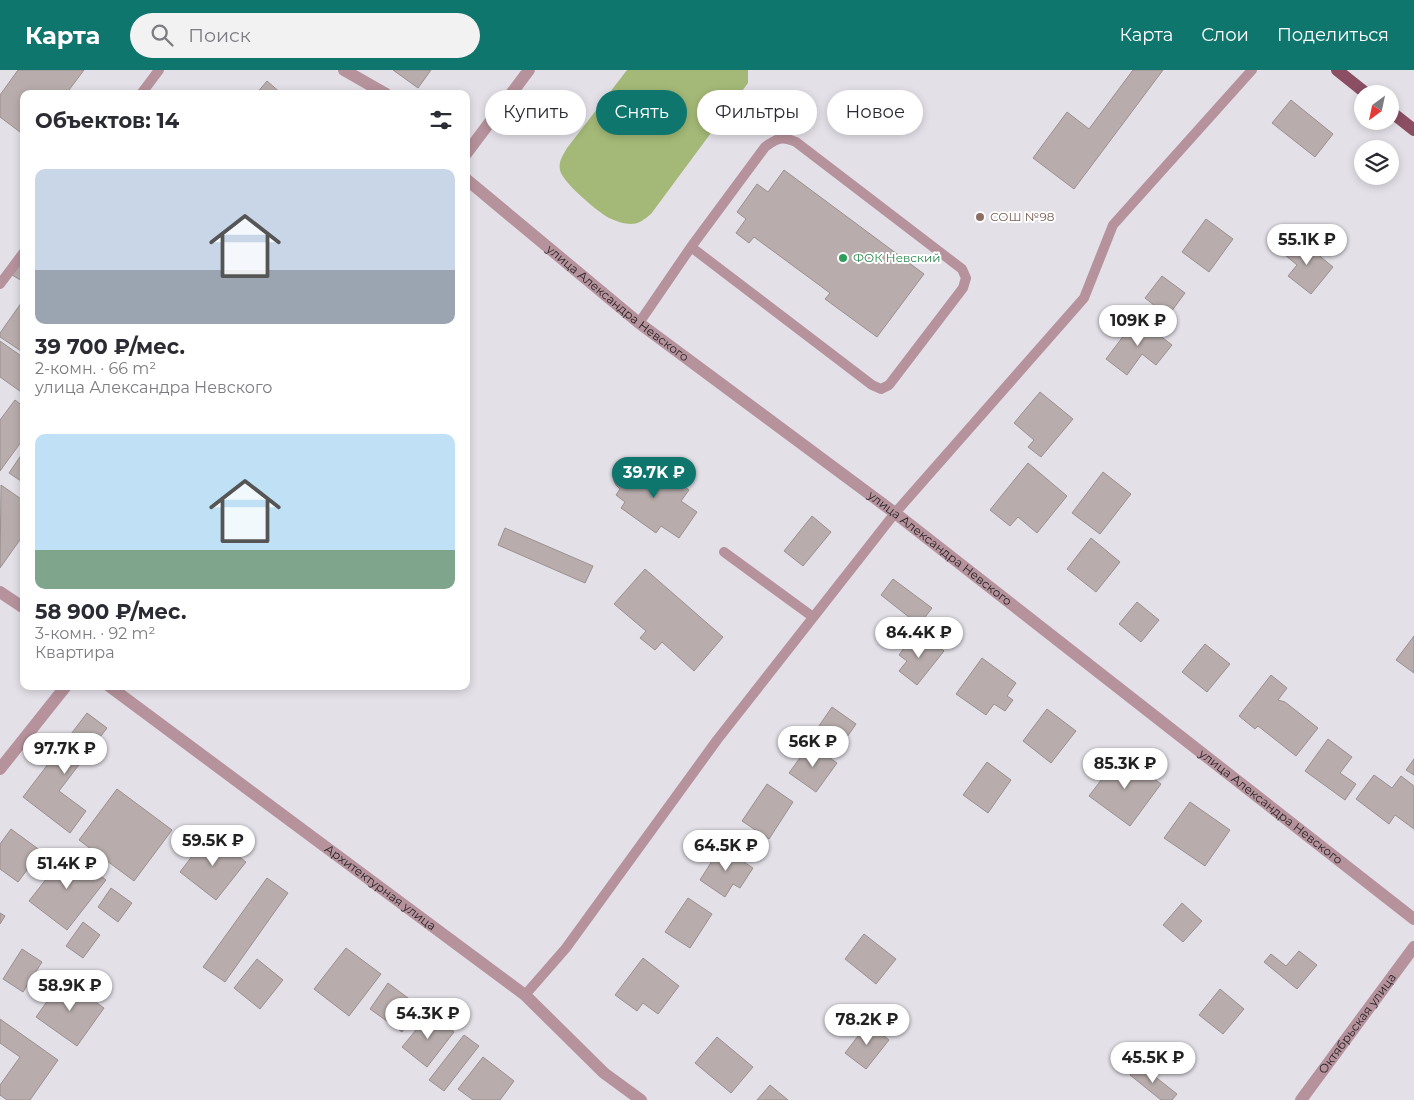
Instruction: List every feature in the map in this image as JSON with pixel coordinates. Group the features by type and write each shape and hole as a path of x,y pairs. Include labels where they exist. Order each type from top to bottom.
{"main road":[{"path":"1336,70 1355,85"},
{"path":"1399,118 1414,130"}],"street":[{"path":"344,70 379,90"},
{"path":"470,149 529,70"},
{"name":"улица Александра Невского","path":"470,182 639,323 895,513 1414,919"},
{"path":"0,592 20,605"},
{"path":"0,769 63,690"},
{"name":"Архитектурная улица","path":"114,690 525,995 604,1073 641,1100"},
{"name":"Октябрьская улица","path":"1301,1100 1414,947"}],"lane":[{"path":"144,90 159,70"},
{"path":"525,995 566,948 717,740 895,513 1084,298 1113,225 1252,70"},
{"path":"639,323 691,246 765,147 775,140 786,138 796,142 962,268 966,278 963,288 889,385 881,388 872,385 691,246"},
{"path":"0,284 20,257"},
{"path":"724,552 814,617"}],"green space":[{"path":"627,70 748,70 748,83 743,90 697,90 697,135 709,135 651,214 634,224 623,223 609,218 581,196 562,175 560,170 561,159 577,135 586,135 586,123 596,110 596,135 687,135 687,90 612,90"}],"building":[{"path":"18,70 84,70 69,90 20,90 20,132 0,117 0,95"},
{"path":"393,70 431,70 418,88"},
{"path":"1133,70 1163,70 1074,189 1033,158 1067,112 1089,129"},
{"path":"267,81 277,90 259,90"},
{"path":"1291,100 1333,134 1315,157 1272,123"},
{"name":"ФОК Невский","path":"784,170 924,274 877,337 825,299 830,293 754,237 749,243 736,233 746,219 737,212 757,184 768,192"},
{"path":"1206,219 1233,239 1209,272 1182,252"},
{"path":"1298,238 1333,267 1311,294 1288,276 1297,265 1285,255"},
{"path":"20,263 20,280 12,275"},
{"path":"1162,276 1185,293 1168,316 1145,298"},
{"path":"20,305 20,350 0,337 0,333"},
{"path":"1137,318 1172,345 1156,365 1142,354 1127,375 1106,359"},
{"path":"0,341 20,355 20,391 0,377"},
{"path":"1040,392 1073,419 1041,457 1028,447 1034,440 1014,423"},
{"path":"15,400 20,404 20,444 0,471 0,420"},
{"path":"20,457 20,480 9,473"},
{"path":"638,463 647,469 651,463 689,490 681,501 697,512 679,538 661,526 656,533 621,508 625,502 616,495 620,489 614,481 615,473 625,466 634,469"},
{"path":"1028,463 1067,496 1037,533 1018,517 1010,526 990,510"},
{"path":"1103,472 1131,494 1100,534 1072,513"},
{"path":"1,485 20,498 20,540 0,568"},
{"path":"812,516 831,532 803,566 784,551"},
{"path":"505,528 593,566 585,583 498,545"},
{"path":"1091,538 1120,562 1096,592 1067,569"},
{"path":"645,569 723,637 694,671 662,642 655,650 640,638 646,631 614,604"},
{"path":"893,579 932,608 919,625 881,595"},
{"path":"1137,602 1159,620 1141,642 1119,624"},
{"path":"925,636 944,651 917,685 899,671 907,661 899,655 912,637 919,643"},
{"path":"1414,636 1414,673 1396,660"},
{"path":"1205,644 1230,664 1207,692 1182,672"},
{"path":"982,658 1016,683 1007,696 1013,700 1005,711 994,704 986,715 956,694"},
{"path":"1271,675 1287,688 1278,700 1285,702 1318,728 1296,756 1258,726 1255,729 1239,716"},
{"path":"832,707 856,724 836,753 812,736"},
{"path":"1047,709 1076,731 1051,763 1023,741"},
{"path":"87,713 107,728 59,791 86,811 70,833 23,797"},
{"path":"1328,739 1352,757 1340,773 1356,784 1345,800 1305,771"},
{"path":"810,744 837,763 816,792 789,773"},
{"path":"1121,754 1161,784 1130,826 1089,796"},
{"path":"1414,759 1414,775 1406,770"},
{"path":"987,762 1011,780 988,813 963,795"},
{"path":"1374,775 1392,788 1401,776 1414,786 1414,829 1395,815 1389,824 1356,799"},
{"path":"767,784 793,802 769,839 742,821"},
{"path":"117,789 172,830 134,881 79,840"},
{"path":"1190,802 1230,830 1205,866 1164,838"},
{"path":"11,829 41,851 18,882 0,869 0,844"},
{"path":"209,834 246,862 216,900 180,872"},
{"path":"721,847 753,868 740,888 733,884 725,897 700,880"},
{"path":"68,851 106,880 67,930 29,901"},
{"path":"267,878 288,893 225,982 203,967"},
{"path":"111,888 132,903 118,922 98,907"},
{"path":"688,898 712,914 690,948 665,932"},
{"path":"1182,903 1202,921 1183,942 1163,925"},
{"path":"0,913 5,916 0,924"},
{"path":"83,922 100,935 83,958 66,946"},
{"path":"864,934 896,959 876,984 845,959"},
{"path":"346,948 381,974 349,1016 314,989"},
{"path":"22,949 42,962 23,992 3,979"},
{"path":"1299,951 1317,965 1297,989 1264,962 1271,954 1286,966"},
{"path":"643,958 679,986 658,1014 643,1003 637,1011 615,995"},
{"path":"257,959 283,980 260,1009 234,988"},
{"path":"63,979 104,1008 77,1046 36,1017"},
{"path":"388,983 420,1007 402,1032 370,1009"},
{"path":"1220,989 1244,1009 1223,1034 1199,1015"},
{"path":"430,1013 454,1032 427,1067 402,1047"},
{"path":"0,1019 58,1060 30,1100 7,1100 0,1095 0,1085 20,1057 0,1043"},
{"path":"868,1023 889,1040 866,1069 845,1053"},
{"path":"464,1035 479,1046 444,1091 429,1080"},
{"path":"717,1037 753,1067 731,1093 695,1063"},
{"path":"483,1057 514,1081 500,1100 473,1100 458,1089"},
{"path":"1139,1064 1177,1094 1172,1100 1161,1100 1130,1075"},
{"path":"770,1085 788,1100 757,1100"}],"place":[{"name":"СОШ №98","path":"980,217"},
{"name":"ФОК Невский","path":"843,258"}]}
